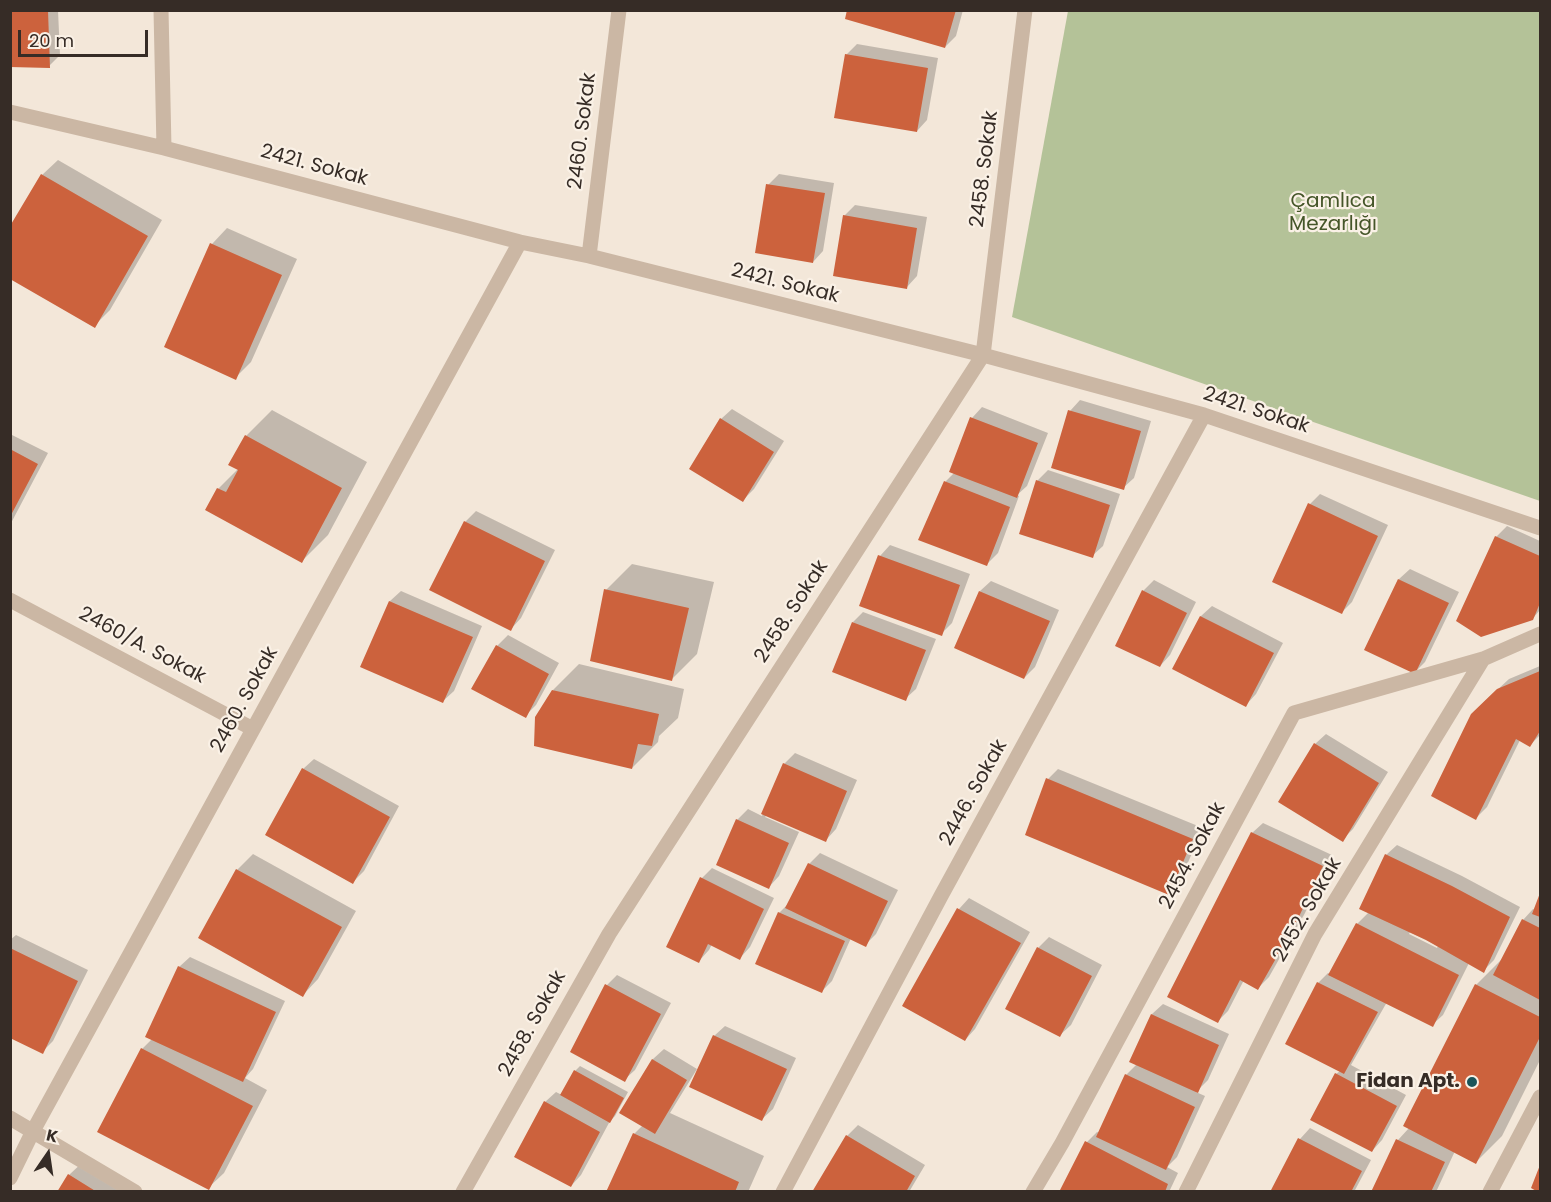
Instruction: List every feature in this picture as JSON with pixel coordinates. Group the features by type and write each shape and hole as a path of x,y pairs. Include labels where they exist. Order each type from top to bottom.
{"street":[{"path":"161,10 164,148"},
{"name":"2460. Sokak","path":"589,256 619,10"},
{"name":"2458. Sokak","path":"463,1191 609,934 983,355 1025,10"},
{"name":"2421. Sokak","path":"10,112 164,148 520,242 589,256 983,355 1203,415 1540,528"},
{"name":"2460. Sokak","path":"10,1178 33,1131 520,242"},
{"name":"2446. Sokak","path":"783,1191 1203,415"},
{"name":"2460/A. Sokak","path":"10,600 253,729"},
{"name":"2454. Sokak","path":"1033,1191 1062,1143 1294,713 1483,658 1540,634"},
{"name":"2452. Sokak","path":"1186,1191 1316,934 1483,658"},
{"path":"1490,1191 1540,1097"},
{"path":"10,1118 135,1191"}],"green space":[{"name":"Çamlıca Mezarlığı","path":"1068,11 1540,11 1540,501 1012,317"}],"building":[{"path":"10,10 48,10 50,68 10,67"},
{"path":"847,10 956,10 945,48 845,19"},
{"path":"845,54 928,68 917,132 834,118"},
{"path":"41,174 148,236 95,328 10,279 10,226"},
{"path":"766,184 825,193 813,263 755,253"},
{"path":"843,215 917,228 907,289 833,276"},
{"path":"210,243 282,275 236,380 164,347"},
{"path":"1068,410 1141,431 1124,490 1051,468"},
{"path":"970,417 1038,443 1017,498 949,472"},
{"path":"720,418 774,452 743,502 689,469"},
{"path":"245,435 342,488 302,563 205,510 217,488 226,492 238,470 228,465"},
{"path":"10,449 38,464 10,517"},
{"path":"1036,480 1110,505 1093,558 1019,534"},
{"path":"944,481 1010,507 987,566 918,540"},
{"path":"1308,503 1378,536 1342,614 1272,582"},
{"path":"464,521 545,561 511,631 429,590"},
{"path":"1495,536 1540,556 1540,603 1533,620 1481,637 1456,621"},
{"path":"878,555 960,585 942,636 859,606"},
{"path":"1398,579 1449,603 1415,674 1364,650"},
{"path":"604,589 689,608 672,681 590,661"},
{"path":"1142,590 1187,613 1160,667 1115,646"},
{"path":"979,591 1050,621 1024,679 954,648"},
{"path":"389,601 473,637 443,703 360,667"},
{"path":"1200,616 1274,653 1246,707 1172,669"},
{"path":"852,622 926,650 906,701 832,672"},
{"path":"496,645 549,674 526,718 471,689"},
{"path":"1540,671 1540,731 1530,747 1516,739 1476,820 1431,796 1471,714 1497,689"},
{"path":"552,690 659,714 652,746 638,744 632,769 534,746 535,717"},
{"path":"1314,743 1379,783 1343,842 1278,802"},
{"path":"783,763 847,791 826,842 761,814"},
{"path":"302,768 390,817 353,884 265,835"},
{"path":"1046,778 1193,839 1169,895 1025,835"},
{"path":"736,819 789,843 769,889 716,865"},
{"path":"1251,832 1323,866 1295,925 1258,990 1240,980 1218,1023 1167,997"},
{"path":"1385,854 1510,917 1484,973 1426,940 1359,909"},
{"path":"808,863 888,901 866,947 785,908"},
{"path":"236,869 342,927 303,997 198,938"},
{"path":"700,877 764,909 740,960 708,944 699,963 666,947"},
{"path":"1540,893 1540,917 1532,914"},
{"path":"957,908 1021,943 965,1041 902,1006"},
{"path":"778,912 845,941 822,993 755,964"},
{"path":"1522,919 1540,928 1540,1000 1493,975"},
{"path":"1356,923 1459,975 1433,1027 1328,975"},
{"path":"1037,947 1092,976 1060,1037 1005,1009"},
{"path":"10,948 78,981 43,1054 10,1038"},
{"path":"178,966 276,1012 243,1082 145,1037"},
{"path":"1317,982 1378,1012 1344,1074 1285,1044"},
{"path":"605,984 661,1014 625,1082 570,1052"},
{"name":"Fidan Apt.","path":"1475,984 1540,1017 1540,1037 1476,1164 1403,1126"},
{"path":"1151,1014 1219,1045 1198,1093 1129,1062"},
{"path":"713,1035 787,1069 762,1121 689,1087"},
{"path":"141,1048 253,1106 209,1190 97,1132"},
{"path":"652,1059 687,1080 655,1134 619,1113"},
{"path":"574,1070 624,1098 610,1123 560,1095"},
{"path":"1335,1073 1397,1106 1372,1152 1310,1120"},
{"path":"1125,1074 1195,1107 1166,1170 1096,1137"},
{"path":"544,1101 600,1132 571,1187 514,1157"},
{"path":"633,1133 739,1182 735,1192 606,1192"},
{"path":"846,1135 915,1176 906,1192 812,1192"},
{"path":"1298,1138 1362,1171 1351,1192 1270,1192"},
{"path":"1396,1139 1445,1162 1431,1192 1371,1192"},
{"path":"1085,1141 1168,1184 1165,1192 1059,1192"},
{"path":"1540,1165 1540,1192 1538,1192 1531,1188"},
{"path":"68,1174 97,1192 57,1192"}],"place":[{"name":"Fidan Apt.","path":"1472,1082"}]}
